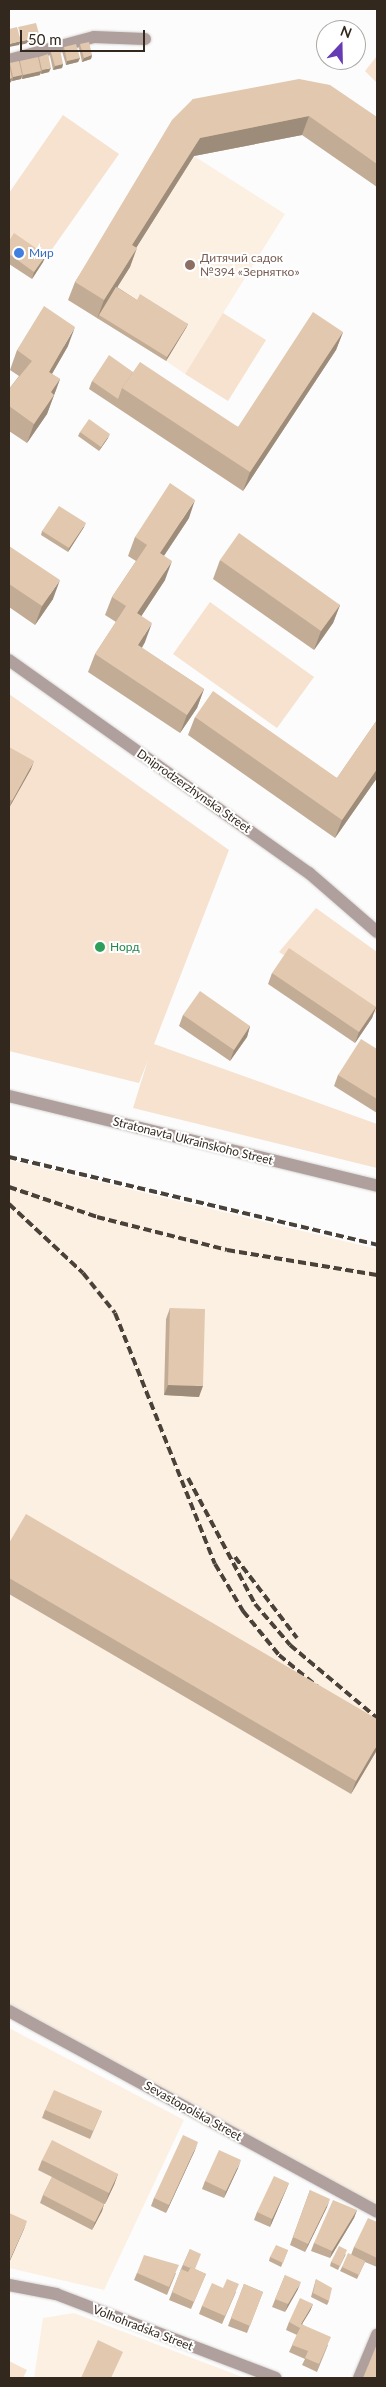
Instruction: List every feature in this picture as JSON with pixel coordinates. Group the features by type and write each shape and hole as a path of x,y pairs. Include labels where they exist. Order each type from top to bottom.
{"street":[{"path":"9,60 94,37 145,40"},
{"name":"Dniprodzerzhynska Street","path":"9,660 309,873 376,928"},
{"name":"Stratonavta Ukrainskoho Street","path":"9,1096 377,1186"},
{"name":"Sevastopolska Street","path":"9,2011 377,2212"},
{"name":"Volhohradska Street","path":"9,2284 56,2294 276,2378"},
{"path":"359,2378 377,2335"}],"shaded area":[{"path":"377,56 377,83 365,71"},
{"path":"63,115 119,154 43,262 9,238 9,193"},
{"name":"Дитячий садок №394 «Зернятко»","path":"194,156 285,214 185,374 166,361 135,304 115,291 126,264"},
{"path":"223,313 266,340 228,401 185,374"},
{"path":"210,602 314,677 277,728 173,654"},
{"name":"Норд","path":"9,694 229,850 154,1044 377,1124 377,1168 133,1108 148,1060 139,1083 9,1051"},
{"path":"316,908 377,952 377,1014 279,952"},
{"path":"9,1160 377,1249 377,2208 9,2005"},
{"path":"9,2028 184,2120 104,2290 9,2268"},
{"path":"74,2313 245,2378 34,2378 43,2318"},
{"path":"9,2361 27,2370 23,2378 9,2378"}],"building":[{"path":"36,23 40,37 22,41 18,27"},
{"path":"17,27 21,41 9,44 9,29"},
{"path":"89,42 92,55 84,58 80,44"},
{"path":"76,44 80,58 67,61 64,47"},
{"path":"60,50 63,64 55,66 51,52"},
{"path":"48,54 51,68 42,70 39,57"},
{"path":"38,57 41,71 23,75 20,61"},
{"path":"19,61 22,75 13,77 10,63"},
{"path":"9,65 12,78 9,79"},
{"path":"299,79 330,85 377,117 377,164 309,116 200,138 132,245 137,248 104,300 75,282 172,120 193,99"},
{"path":"14,233 46,255 34,272 9,254 9,241"},
{"path":"116,287 137,300 140,294 188,324 167,357 99,315"},
{"path":"44,306 75,327 49,372 60,379 51,392 54,395 34,424 9,406 9,389 32,361 17,350"},
{"path":"313,312 343,332 250,472 122,388 140,362 238,427"},
{"path":"109,355 133,372 122,388 118,399 92,381"},
{"path":"89,419 110,434 101,447 80,432"},
{"path":"170,483 195,500 160,553 172,561 137,613 152,623 138,645 204,689 187,715 95,654 126,606 112,597 147,545 135,537"},
{"path":"59,506 86,523 69,548 42,531"},
{"path":"239,533 340,605 321,631 220,560"},
{"path":"9,546 60,580 42,606 9,584"},
{"path":"213,691 337,778 377,720 377,769 342,820 195,717"},
{"path":"9,747 34,761 12,801 9,799"},
{"path":"289,948 376,1007 359,1032 272,973"},
{"path":"200,991 250,1026 234,1050 183,1015"},
{"path":"361,1039 377,1049 377,1099 338,1075"},
{"path":"170,1308 205,1309 203,1386 168,1385"},
{"path":"26,1514 377,1719 377,1745 356,1781 9,1578 9,1543"},
{"path":"54,2090 102,2111 93,2131 45,2110"},
{"path":"183,2135 198,2142 169,2205 154,2198"},
{"path":"52,2140 118,2174 109,2193 42,2160"},
{"path":"219,2150 241,2160 226,2191 205,2181"},
{"path":"274,2176 289,2183 272,2219 257,2212"},
{"path":"52,2177 104,2204 95,2222 43,2195"},
{"path":"310,2190 330,2199 308,2244 293,2237"},
{"path":"333,2200 357,2210 332,2251 314,2243"},
{"path":"9,2213 27,2221 9,2261"},
{"path":"368,2218 377,2222 377,2258 354,2247"},
{"path":"276,2245 288,2250 283,2263 270,2257"},
{"path":"339,2246 347,2250 340,2266 331,2262"},
{"path":"190,2249 201,2254 195,2269 183,2265"},
{"path":"348,2253 365,2261 359,2275 342,2267"},
{"path":"144,2255 179,2265 169,2287 137,2273"},
{"path":"191,2267 206,2274 194,2302 172,2292 181,2269 188,2272"},
{"path":"285,2275 301,2282 288,2304 275,2299"},
{"path":"227,2279 239,2284 225,2316 202,2306 212,2283 223,2288"},
{"path":"316,2279 332,2288 329,2301 313,2293"},
{"path":"244,2284 263,2292 250,2326 231,2318"},
{"path":"300,2298 313,2304 301,2324 331,2337 319,2364 305,2358 308,2351 292,2345 300,2328 289,2322"},
{"path":"98,2340 123,2352 111,2378 81,2378"},
{"path":"377,2344 377,2378 363,2378"}],"railway":[{"path":"9,1157 377,1245"},
{"path":"9,1187 97,1217 227,1250 377,1275"},
{"path":"9,1204 83,1273 115,1313 215,1564 243,1611 279,1655 318,1687"},
{"path":"188,1478 255,1604 290,1645 377,1718"},
{"path":"235,1557 297,1638"}],"place":[{"name":"Мир","path":"19,253"},
{"name":"Дитячий садок №394 «Зернятко»","path":"190,265"},
{"name":"Норд","path":"100,947"}]}
